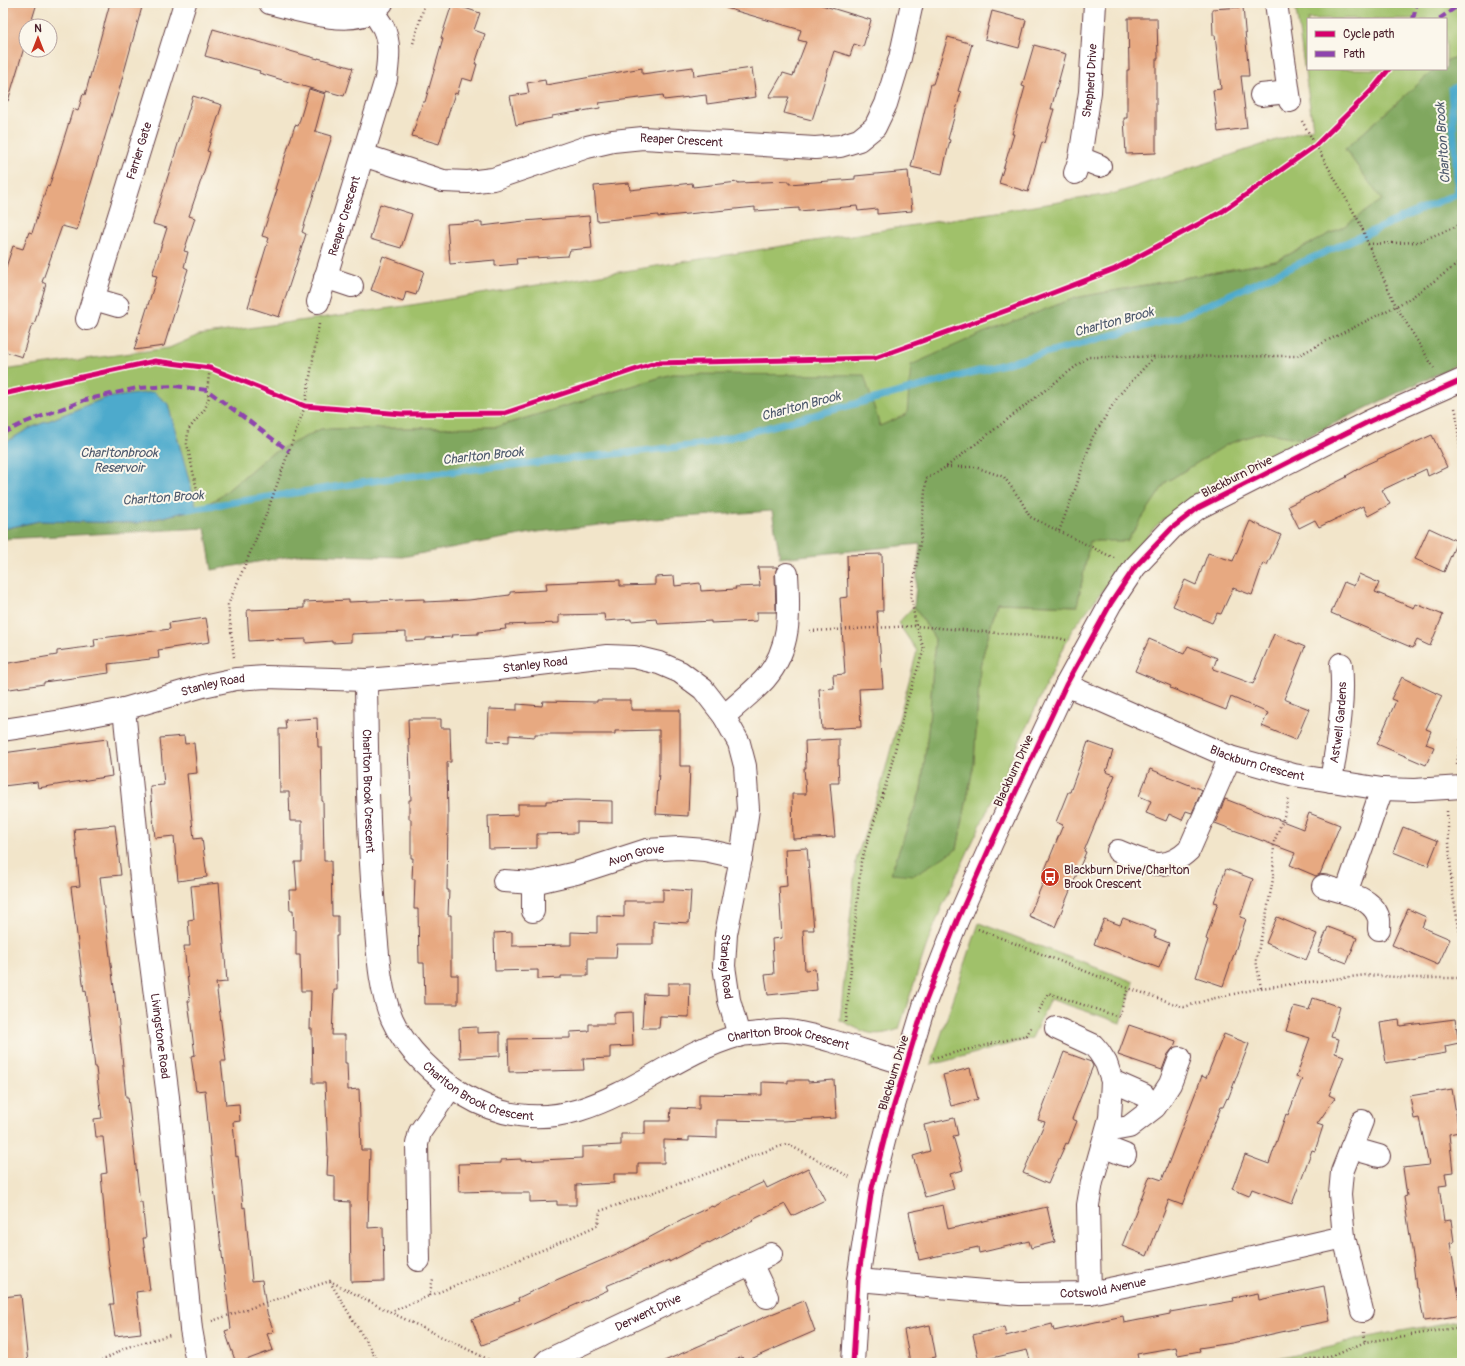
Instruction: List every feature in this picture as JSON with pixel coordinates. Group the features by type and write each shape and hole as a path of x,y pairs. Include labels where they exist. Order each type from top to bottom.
{"street":[{"name":"Farrier Gate","path":"87,319 185,3"},
{"path":"270,3 314,15 336,18 359,16 377,7"},
{"name":"Reaper Crescent","path":"363,155 443,181 468,182 493,180 587,147 613,141 643,138 815,148 840,146 859,140 875,126 886,104 900,58 912,3"},
{"name":"Shepherd Drive","path":"1085,166 1095,3"},
{"path":"1261,95 1289,96 1276,3"},
{"name":"Reaper Crescent","path":"318,302 386,80 388,44 377,7"},
{"path":"325,277 352,286"},
{"path":"94,298 118,306"},
{"name":"Blackburn Drive","path":"853,1363 858,1280 872,1188 888,1125 925,1003 956,921 993,840 1066,685 1111,603 1135,567 1172,528 1198,508 1370,422 1454,384"},
{"path":"724,716 765,679 781,656 787,632 789,605 787,574"},
{"name":"Stanley Road","path":"3,730 62,721 124,709 203,686 236,679 266,677 366,680 498,669 607,656 634,657 680,672 703,689 724,716 739,743 745,766 748,809 741,858 726,934 724,966 729,1000 739,1036"},
{"name":"Astwell Gardens","path":"1331,781 1342,699 1341,664"},
{"name":"Charlton Brook Crescent","path":"366,680 367,806 373,898 380,970 385,999 393,1021 404,1039 436,1076 473,1101 499,1112 527,1117 554,1116 580,1109 618,1094 709,1046 739,1036 786,1030 809,1034 907,1064"},
{"name":"Blackburn Crescent","path":"1066,685 1230,757 1294,775 1382,789 1414,790 1457,787"},
{"name":"Livingstone Road","path":"124,709 144,909 168,1097 191,1329 197,1363"},
{"path":"1118,851 1152,864 1169,864 1181,858 1189,850 1230,757"},
{"path":"1346,893 1382,789"},
{"name":"Avon Grove","path":"504,881 533,883 576,873 648,850 679,848 705,850 741,858"},
{"path":"533,883 533,911"},
{"path":"1323,886 1368,902 1375,910 1379,918 1379,929"},
{"path":"1056,1028 1093,1045 1106,1064 1112,1081 1106,1131 1092,1182 1088,1205 1090,1293"},
{"path":"1106,1131 1129,1127 1156,1108 1170,1084 1180,1058"},
{"path":"1112,1081 1144,1095"},
{"path":"418,1260 417,1144 420,1132 452,1087"},
{"path":"1362,1121 1342,1172 1340,1194 1344,1237 1362,1311"},
{"path":"1106,1131 1125,1154"},
{"path":"1352,1148 1379,1156"},
{"name":"Cotswold Avenue","path":"858,1280 1020,1294 1090,1293 1344,1237"},
{"name":"Derwent Drive","path":"545,1363 771,1254"},
{"path":"751,1264 767,1297"}],"path":[{"path":"1289,96 1361,225 1396,306 1454,384 1462,467"},
{"path":"1368,244 1418,242 1462,224"},
{"path":"844,1044 861,862 888,778 908,698 924,649 916,626 910,597 921,537 926,479 946,467 1088,357 1297,356 1396,306 1462,261"},
{"path":"236,679 228,605 266,515 304,406 319,328 318,302"},
{"path":"1059,531 1092,438 1119,395 1154,357"},
{"path":"199,499 187,444 188,430 205,409 209,397 207,390 210,368"},
{"path":"946,467 975,467 1004,477 1020,499 1030,517 1135,567"},
{"path":"787,632 916,626 1058,638 1088,646"},
{"path":"1462,733 1457,787 1446,802 1452,890 1462,945"},
{"path":"1261,988 1256,960 1266,916 1272,879 1274,842 1286,811 1294,775"},
{"path":"956,921 1128,988 1184,1007 1211,999 1261,988 1366,975 1414,978 1462,978"},
{"path":"1037,1014 1048,993 1119,1017 1128,988"},
{"path":"907,1064 1027,1036 1034,1021"},
{"path":"390,1312 552,1246 598,1225 600,1211 786,1144 872,1188"},
{"path":"330,1281 379,1363"},
{"path":"98,1363 127,1347 191,1329 265,1302 330,1281 390,1312 496,1363"},
{"path":"1295,1363 1338,1354 1365,1342 1462,1327"}],"green space":[{"path":"1295,3 1462,3 1462,54 1447,61 1447,18 1307,18 1307,70 1434,70 1345,149 1383,200 1343,227 1276,261 1075,298 908,414 880,426 672,374 496,427 321,429 269,455 220,497 197,509 168,404 105,398 28,429 3,444 3,370 169,348 199,335 405,306 1116,193 1313,128"},
{"path":"1462,54 1462,362 1302,439 1263,432 1228,444 1166,482 1127,541 1090,541 1077,606 997,603 980,666 974,763 957,849 914,875 891,873 921,790 929,723 935,639 914,606 920,544 780,558 772,511 654,519 537,532 402,557 303,554 212,570 205,528 3,539 3,529 39,521 137,523 197,509 220,497 269,455 321,429 496,427 672,374 864,375 880,426 907,414 911,365 983,333 1075,298 1276,261 1343,227 1382,200 1345,149 1434,70 1447,70 1447,61"},
{"path":"1263,432 1302,439 1256,460 1206,486 1156,526 1110,581 1072,630 941,909 926,947 899,1029 882,1034 868,1033 840,1020 856,860 882,782 917,651 898,623 914,606 935,639 929,723 921,790 891,873 957,849 974,763 980,666 997,603 1077,606 1090,541 1127,540 1166,482 1227,444"},
{"path":"979,923 1134,982 1121,1023 1050,999 1032,1038 931,1065"},
{"path":"1462,1320 1462,1363 1261,1363 1335,1346 1362,1338"}],"water":[{"name":"Charltonbrook Reservoir","path":"154,392 168,404 197,509 137,523 39,521 3,529 3,444 28,429 105,398"}],"building":[{"path":"3,3 37,3 32,18 18,18 18,58 21,58 8,101 3,101"},
{"path":"110,3 128,3 142,7 77,230 62,226 42,282 46,284 34,325 32,324 22,357 3,351 3,276 13,246 23,249 29,232 32,233 47,186 49,187 73,109 78,111 83,94 85,95"},
{"path":"726,3 815,3 871,20 863,47 854,44 850,56 834,51 812,120 784,113 789,97 769,97 783,73 793,76 806,42 798,40 801,30 726,8"},
{"path":"452,4 480,13 474,30 485,34 475,64 477,64 472,81 462,78 457,94 455,93 439,144 412,136 423,102 425,102 443,39 441,38"},
{"path":"1243,7 1249,76 1241,76 1247,128 1218,132 1213,90 1221,89 1215,35 1213,35 1212,9"},
{"path":"992,11 1026,20 1019,48 985,39"},
{"path":"1128,18 1157,18 1158,59 1156,59 1156,153 1126,154 1124,118 1127,118 1127,70 1129,70"},
{"path":"213,29 353,68 344,96 326,91 326,93 259,73 260,71 205,56"},
{"path":"948,37 972,44 958,91 961,92 948,139 950,140 942,174 911,167 931,84 933,84"},
{"path":"1034,45 1066,54 1051,109 1054,109 1044,143 1042,142 1028,192 999,183 1014,134 1012,134 1025,87 1022,86"},
{"path":"693,67 694,76 752,68 756,97 707,104 706,95 664,100 663,95 599,103 600,108 552,116 552,118 516,125 510,96 529,93 527,83 545,80 546,85 642,68 642,74"},
{"path":"309,89 325,94 315,131 332,136 302,232 306,234 279,317 248,307 269,238 262,236 277,190 275,189 295,125 298,126"},
{"path":"193,96 222,105 207,151 210,152 208,159 189,216 195,218 184,251 188,252 184,267 188,269 164,346 134,350 157,276 152,275 167,228 153,224"},
{"path":"908,171 912,211 877,214 877,209 858,211 857,206 799,211 799,208 755,211 755,207 658,217 658,215 597,221 594,186 629,183 630,190 692,183 693,187 738,182 789,181 789,184 855,179 855,176"},
{"path":"380,204 412,214 401,248 370,239"},
{"path":"589,216 592,248 570,250 568,256 516,259 517,264 495,266 495,260 450,264 447,224 482,222 482,226"},
{"path":"383,256 424,271 416,295 406,292 403,302 371,290"},
{"path":"1432,435 1447,467 1428,476 1426,469 1382,490 1390,504 1368,516 1363,506 1319,527 1315,520 1299,528 1288,506 1347,477 1346,476 1367,464"},
{"path":"1250,521 1281,535 1267,565 1263,563 1252,595 1233,588 1221,614 1217,613 1212,623 1173,606 1185,580 1196,585 1208,553 1233,561"},
{"path":"1429,528 1457,541 1444,572 1415,559"},
{"path":"882,554 883,611 877,611 883,688 859,689 861,727 822,729 819,689 834,688 833,675 845,674 840,598 848,597 847,555"},
{"path":"758,567 777,567 775,575 776,612 757,612 757,621 711,623 711,621 658,624 657,619 605,621 604,614 559,615 559,623 505,625 506,629 478,632 478,634 451,635 452,637 426,638 426,640 406,641 406,632 351,634 351,642 332,643 332,641 306,643 306,639 249,641 247,610 304,608 304,602 424,599 424,602 469,600 510,595 510,592 547,590 546,583 620,580 620,586 655,585 655,577 674,576 675,586 700,583 701,591 736,589 735,587 760,586"},
{"path":"1359,574 1379,583 1375,592 1414,608 1416,604 1443,615 1430,646 1417,640 1413,648 1331,613 1344,582 1354,586"},
{"path":"206,618 210,642 158,650 159,658 108,664 109,673 44,682 44,684 3,690 3,664 57,655 57,651 95,646 94,639 170,629 169,623"},
{"path":"1274,634 1305,647 1284,699 1309,709 1296,740 1262,726 1268,713 1231,697 1226,710 1170,688 1171,686 1135,671 1149,639 1184,654 1188,646 1217,658 1213,669 1253,684"},
{"path":"1402,677 1442,696 1426,729 1431,731 1426,744 1434,747 1426,765 1377,744 1396,701 1391,699"},
{"path":"597,700 631,700 631,710 680,710 680,766 690,766 688,816 656,814 659,772 659,730 615,731 615,734 535,734 535,737 509,735 509,742 488,741 489,709 517,710 517,704 542,706 543,701 597,702"},
{"path":"317,718 318,747 321,747 324,861 331,861 332,916 338,916 338,936 336,936 337,990 334,990 332,1035 345,1035 345,1063 347,1063 348,1090 359,1089 361,1150 370,1150 368,1228 383,1227 384,1281 351,1282 350,1202 335,1201 335,1176 327,1175 328,1150 325,1083 313,1083 312,1029 310,1029 311,991 301,991 300,955 296,955 296,930 294,930 293,910 290,910 289,890 297,890 295,862 302,862 302,821 290,821 289,792 280,792 279,729 286,729 285,720"},
{"path":"408,719 441,719 441,728 450,728 451,762 447,762 447,890 449,890 448,915 451,915 451,975 458,975 458,1004 425,1004 424,963 419,963 418,909 414,909 415,879 412,879 413,858 411,858 411,819 409,819 409,800 411,800"},
{"path":"184,736 185,744 194,743 197,773 187,774 194,839 202,838 207,877 178,881 174,836 155,838 150,786 164,785 160,738"},
{"path":"107,739 112,776 38,788 37,782 3,786 3,753"},
{"path":"839,739 839,783 830,783 835,837 793,839 792,794 806,794 804,768 806,768 805,741"},
{"path":"1088,742 1113,751 1106,772 1115,775 1084,851 1086,852 1055,927 1029,916 1047,873 1044,872 1063,825 1056,822 1068,792 1070,792"},
{"path":"1150,769 1202,790 1192,813 1186,811 1182,820 1169,814 1166,821 1146,813 1151,801 1139,796"},
{"path":"1225,799 1303,829 1309,813 1340,825 1320,874 1316,876 1290,865 1295,853 1215,823"},
{"path":"546,801 612,801 612,823 577,822 577,833 537,834 537,848 489,849 488,816 518,815 518,804 546,804"},
{"path":"115,825 121,875 100,877 117,1004 126,1097 128,1097 140,1202 142,1202 146,1238 143,1238 150,1290 136,1292 141,1333 115,1336 110,1304 114,1304 101,1174 107,1173 103,1137 96,1137 94,1119 102,1118 71,887 80,886 74,829"},
{"path":"1403,827 1438,841 1428,866 1393,852"},
{"path":"807,848 814,930 803,930 805,970 815,969 817,990 768,995 765,975 774,974 772,939 782,938 779,887 787,886 785,849"},
{"path":"1226,869 1253,879 1240,917 1246,919 1223,986 1196,977 1208,940 1206,939 1218,903 1214,902"},
{"path":"219,883 227,982 216,983 226,1061 221,1061 226,1105 239,1104 240,1121 233,1122 243,1208 245,1207 252,1281 262,1280 267,1313 274,1332 267,1334 273,1350 238,1363 236,1363 225,1331 231,1329 214,1188 205,1090 196,1091 191,1056 195,1055 188,1001 190,1001 184,946 190,946 188,920 194,919 191,886"},
{"path":"663,889 691,891 689,923 653,921 653,944 617,944 616,958 588,958 588,976 561,976 561,978 538,979 538,970 495,971 494,933 512,932 512,946 571,945 571,932 597,933 597,916 624,917 624,901 663,901"},
{"path":"1408,909 1426,917 1422,927 1450,939 1438,965 1392,945"},
{"path":"1277,917 1317,934 1306,960 1266,943"},
{"path":"1123,918 1156,931 1154,937 1169,943 1159,968 1094,944 1104,919 1120,925"},
{"path":"1328,927 1357,938 1347,963 1318,952"},
{"path":"668,983 690,983 689,1017 660,1016 659,1028 642,1028 644,994 668,995"},
{"path":"1313,998 1340,1007 1331,1037 1339,1039 1335,1053 1344,1056 1329,1095 1335,1098 1317,1124 1323,1126 1315,1151 1312,1150 1292,1204 1252,1189 1249,1196 1232,1189 1245,1155 1269,1164 1286,1114 1288,1115 1302,1079 1296,1077 1310,1038 1286,1031 1294,1006 1309,1010"},
{"path":"632,1012 633,1046 610,1047 610,1058 583,1059 584,1070 509,1072 508,1039 570,1038 570,1032 589,1031 589,1024 614,1024 614,1013"},
{"path":"1455,1019 1459,1043 1445,1046 1446,1053 1386,1063 1380,1023 1399,1020 1400,1026"},
{"path":"1129,1025 1176,1041 1174,1047 1168,1054 1162,1070 1118,1055"},
{"path":"477,1027 477,1033 500,1032 500,1056 460,1058 459,1028"},
{"path":"1224,1034 1249,1044 1228,1099 1227,1098 1223,1107 1221,1107 1182,1205 1169,1200 1147,1256 1122,1246 1150,1176 1162,1180 1202,1076 1206,1078"},
{"path":"1064,1052 1091,1062 1093,1066 1072,1119 1077,1121 1068,1144 1066,1143 1048,1184 1023,1173 1045,1122 1038,1120"},
{"path":"970,1068 978,1099 951,1106 943,1075"},
{"path":"788,1080 808,1080 808,1082 834,1080 836,1118 782,1121 717,1120 717,1138 689,1137 689,1141 664,1140 664,1163 638,1163 638,1174 614,1174 614,1183 576,1185 576,1205 557,1205 557,1201 530,1202 530,1193 501,1193 501,1191 459,1192 458,1164 501,1163 501,1160 521,1159 521,1161 582,1158 582,1147 621,1145 621,1134 645,1134 645,1121 670,1121 671,1108 699,1109 699,1094 762,1095 762,1082 788,1083"},
{"path":"1452,1089 1459,1132 1449,1134 1453,1172 1445,1173 1447,1185 1439,1186 1444,1221 1451,1220 1454,1242 1450,1243 1462,1315 1424,1321 1418,1288 1416,1288 1414,1262 1404,1197 1407,1196 1403,1168 1429,1165 1419,1118 1414,1119 1410,1096"},
{"path":"954,1118 958,1135 953,1136 963,1170 950,1174 954,1189 925,1197 913,1156 930,1151 924,1125"},
{"path":"808,1168 825,1200 792,1216 785,1204 669,1262 669,1260 606,1286 608,1290 518,1331 482,1345 472,1319 519,1301 518,1298 628,1249 686,1218 712,1206 713,1207 755,1186 764,1182 767,1188"},
{"path":"943,1205 948,1229 1047,1207 1055,1242 1031,1248 1029,1241 979,1253 978,1247 919,1260 909,1212"},
{"path":"1324,1286 1330,1321 1232,1343 1199,1348 1200,1351 1178,1355 1176,1347 1137,1354 1139,1363 1031,1363 1027,1350 979,1361 973,1335 1004,1327 1006,1336 1052,1324 1054,1331 1123,1316 1124,1323 1170,1314 1170,1312 1234,1301 1233,1298 1258,1293 1259,1300"},
{"path":"21,1295 28,1363 3,1363 3,1297"},
{"path":"804,1301 815,1331 744,1362 742,1357 729,1363 660,1363 774,1313"},
{"path":"930,1325 936,1357 910,1362 904,1330"}],"waterway":[{"name":"Charlton Brook","path":"189,509 393,478 706,444 1179,317 1458,193 1451,89 1462,85"}],"marked path":[{"path":"1413,18 1417,3"},
{"path":"1440,18 1462,3"},
{"path":"3,433 26,422 85,400 137,388 174,386 207,390 289,451"}],"cycle path":[{"path":"3,394 155,361 210,368 305,406 402,414 505,413 655,363 875,358 1008,310 1115,269 1223,211 1315,146 1372,90 1388,70"},
{"path":"853,1363 858,1280 872,1188 888,1125 925,1003 957,921 993,840 1066,685 1111,603 1135,567 1172,528 1198,508 1370,421 1462,380"}],"place":[{"name":"Blackburn Drive/Charlton Brook Crescent","path":"1050,877"}]}
